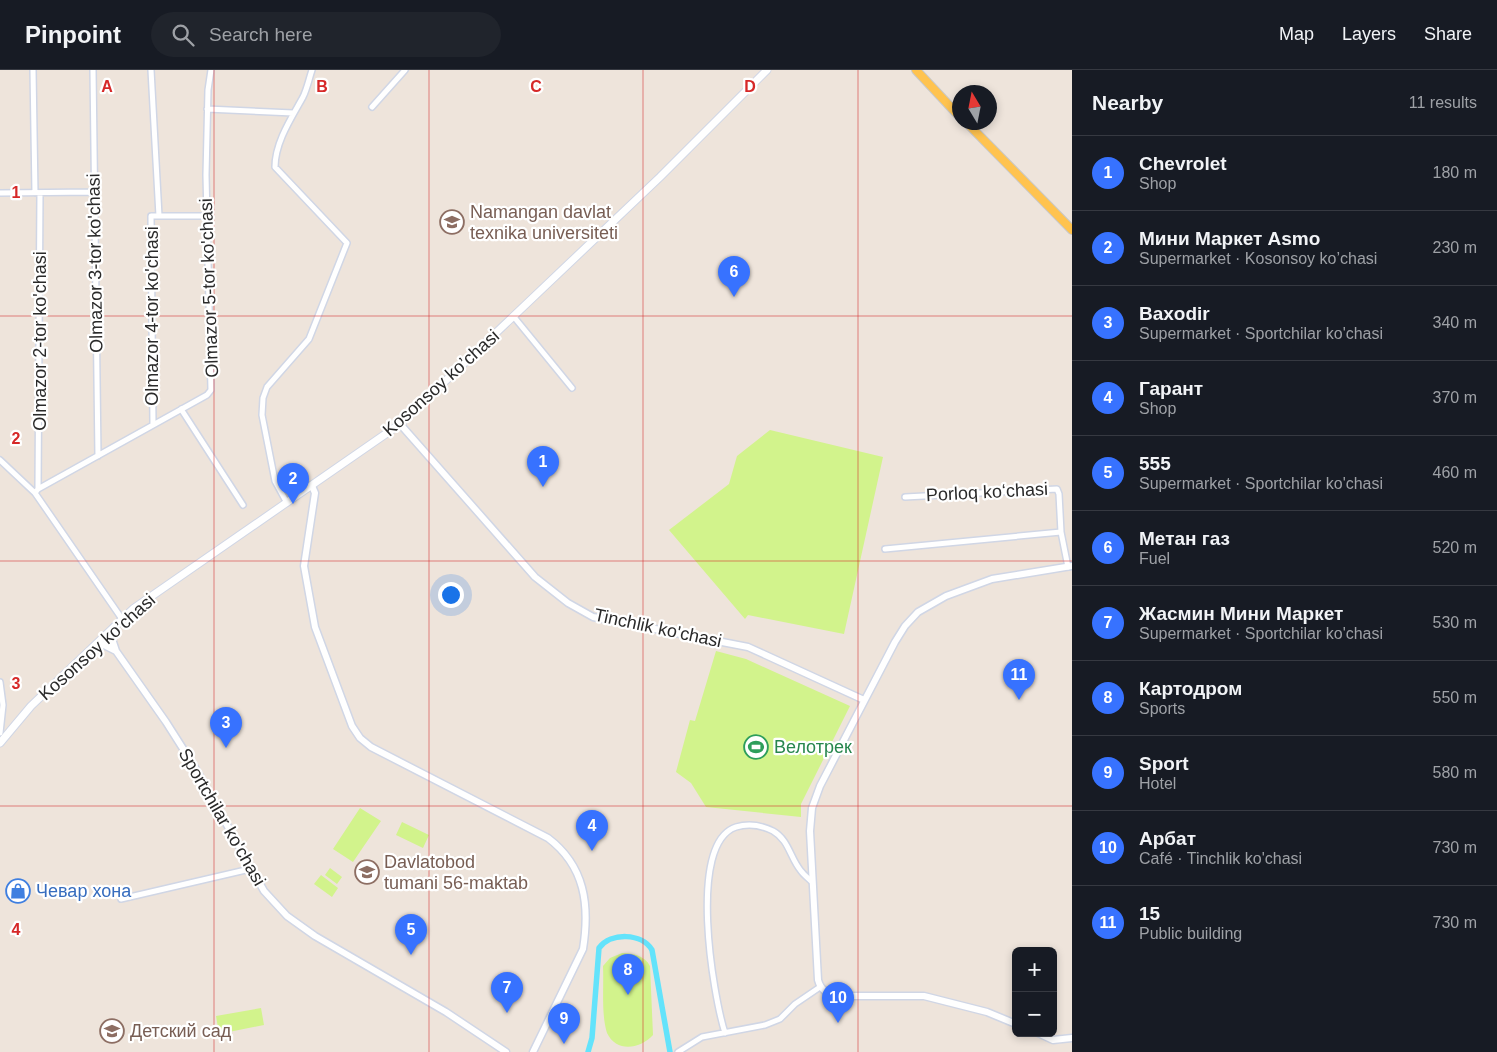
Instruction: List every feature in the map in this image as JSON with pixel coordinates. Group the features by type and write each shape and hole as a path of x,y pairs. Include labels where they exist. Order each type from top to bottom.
{"main road":[{"name":"Kosonsoy ko’chasi","path":"0,743 30,706 122,619 400,424 660,177 767,70"},
{"path":"916,70 952,108"},
{"path":"974,130 1072,230"}],"street":[{"name":"Olmazor 2-tor ko'chasi","path":"33,70 37,193 37,491"},
{"name":"Olmazor 3-tor ko'chasi","path":"93,70 98,456"},
{"name":"Olmazor 4-tor ko'chasi","path":"151,70 159,216"},
{"name":"Olmazor 5-tor ko'chasi","path":"37,491 207,395 211,390 206,175 207,109 211,70"},
{"path":"287,504 275,481 262,415 263,398 267,387 309,339 347,243 275,167 277,155 293,113 304,95 312,70"},
{"path":"372,107 405,70"},
{"path":"207,109 293,113"},
{"path":"0,193 94,192"},
{"name":"Olmazor 4-tor ko'chasi","path":"153,424 151,216 208,216"},
{"path":"514,317 572,388"},
{"path":"181,410 243,505"},
{"name":"Tinchlik ko'chasi","path":"400,424 535,577 556,595 580,610 608,621 748,647 864,700"},
{"path":"0,460 37,491 122,619"},
{"path":"312,486 315,493 305,561 305,578 319,642 355,732 371,747 548,838 565,852 578,872 585,905 586,933 583,949 533,1052"},
{"name":"Porloq koʻchasi","path":"905,496 1047,487 1057,489 1061,512 1061,532 1070,566"},
{"path":"885,549 1061,532"},
{"path":"1012,1022 987,1012 924,996 838,996 829,994 820,987 812,882 810,831 812,808 820,786 864,700 903,630 925,607 992,579 1070,566"},
{"path":"114,627 112,639 116,651"},
{"path":"92,648 104,645 116,651"},
{"name":"Sportchilar ko'chasi","path":"116,651 194,766 264,891 287,916 370,972 446,1012 506,1052"},
{"path":"0,682 3,705 0,733"},
{"path":"726,1033 716,998 708,919 709,872 715,847 724,834 733,828 745,824 759,826 781,836 800,870 812,882"},
{"path":"122,899 250,869"},
{"path":"678,1052 695,1040 780,1019 795,1004 820,987"},
{"path":"1047,1037 1053,1040 1072,1038"}],"green space":[{"path":"770,430 883,457 844,634 748,615 745,619 669,530 729,484 737,456"},
{"name":"Велотрек","path":"716,651 746,659 850,706 801,804 801,817 706,807 691,783 676,772 690,720 695,721"},
{"path":"360,808 381,821 353,862 333,849"},
{"path":"402,822 429,835 423,848 396,835"},
{"path":"330,868 342,877 337,884 325,875"},
{"path":"321,875 338,888 332,897 314,884"},
{"path":"622,953 638,956 650,966 653,1035 641,1044 628,1047 616,1043 607,1033 603,1009 603,966 610,958"},
{"path":"261,1008 264,1025 219,1034 216,1016"}],"waterway":[{"path":"588,1052 592,1038 599,948 604,943 618,937 641,940 652,950 670,1052"}],"place":[{"name":"Namangan davlat texnika universiteti","path":"452,222"},
{"name":"Метан газ","path":"734,297"},
{"name":"Chevrolet","path":"543,487"},
{"name":"Мини Маркет Asmo","path":"293,504"},
{"name":"15","path":"1019,700"},
{"name":"Велотрек","path":"756,747"},
{"name":"Baxodir","path":"226,748"},
{"name":"Гарант","path":"592,851"},
{"name":"Davlatobod tumani 56-maktab","path":"367,872"},
{"name":"Чевар хона","path":"18,891"},
{"name":"555","path":"411,955"},
{"name":"Картодром","path":"628,995"},
{"name":"Жасмин Мини Маркет","path":"507,1013"},
{"name":"Арбат","path":"838,1023"},
{"name":"Детский сад","path":"112,1031"},
{"name":"Sport","path":"564,1044"}]}
